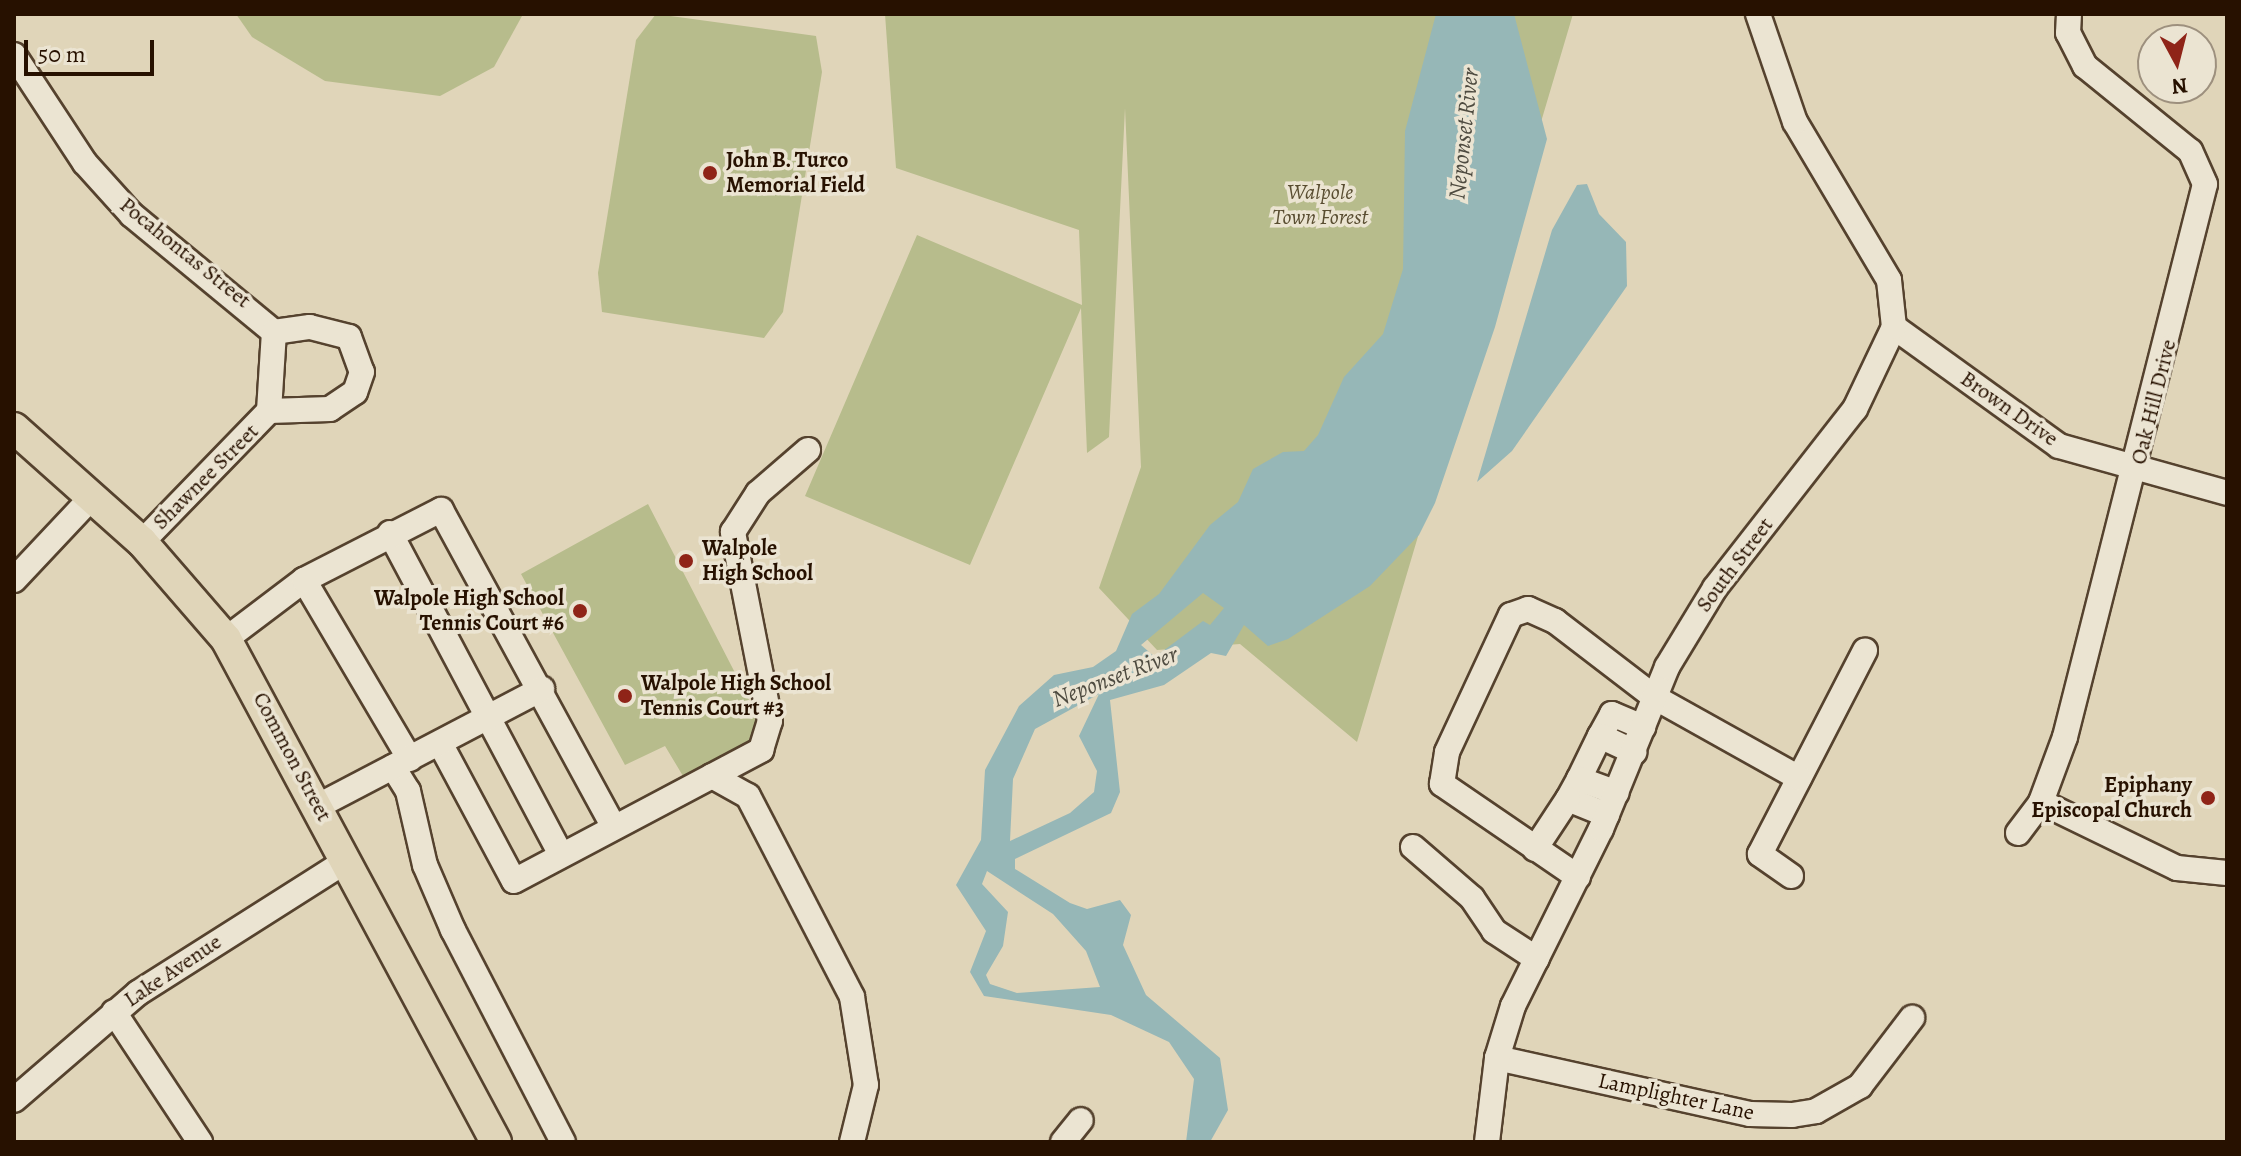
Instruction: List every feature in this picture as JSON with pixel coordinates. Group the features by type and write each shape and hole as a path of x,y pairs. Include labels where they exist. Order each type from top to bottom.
{"main road":[{"name":"Common Street","path":"14,428 142,542 226,639 496,1142"}],"street":[{"path":"1758,14 1795,122 1889,280 1894,327"},
{"name":"Oak Hill Drive","path":"2018,833 2041,802 2136,470 2201,217 2204,171 2190,151 2085,66 2068,33 2069,14"},
{"name":"Pocahontas Street","path":"14,55 85,163 132,215 274,332"},
{"path":"310,327 349,337 362,378 330,409 269,411 274,332 310,327"},
{"name":"Brown Drive","path":"1894,327 2059,446 2227,493"},
{"name":"South Street","path":"1487,1142 1497,1058 1537,959 1621,783 1654,697 1696,615 1855,409 1894,327"},
{"name":"Shawnee Street","path":"142,542 269,411"},
{"path":"441,745 514,881 761,750 770,731 733,532 758,493 808,450"},
{"path":"14,580 93,496"},
{"path":"226,639 304,580 390,533 441,510 542,689 614,827"},
{"path":"390,533 492,717 561,855"},
{"path":"304,580 401,763 425,865 453,930 563,1142"},
{"path":"1578,877 1442,784 1447,752 1511,615 1528,609 1555,621 1654,697 1799,778"},
{"path":"1791,876 1760,854 1865,651"},
{"path":"1535,849 1574,789 1612,714 1626,676"},
{"path":"318,806 441,745 542,689"},
{"path":"1612,714 1643,727"},
{"path":"1574,789 1621,783 1595,746"},
{"path":"712,776 748,796 852,997 866,1085 852,1142"},
{"path":"2041,802 2177,868 2227,873"},
{"path":"1413,847 1472,898 1494,931 1537,959"},
{"name":"Lake Avenue","path":"14,1100 114,1012 346,861"},
{"path":"114,1012 200,1142"},
{"name":"Lamplighter Lane","path":"1497,1058 1750,1114 1792,1115 1816,1111 1860,1086 1912,1018"},
{"path":"1063,1142 1081,1120"}],"green space":[{"path":"236,14 522,16 494,67 440,96 325,81 252,37"},
{"name":"John B. Turco Memorial Field","path":"656,14 816,36 822,72 783,312 764,338 602,312 598,273 636,40"},
{"name":"Walpole Town Forest","path":"885,14 1573,14 1357,742 1240,644 1157,650 1099,588 1141,467 1125,108 1109,437 1087,453 1081,308 970,565 805,496 917,235 1082,305 1079,230 896,168"},
{"path":"648,504 766,733 686,781 665,746 625,765 521,574"}],"water":[{"name":"Neponset River","path":"1436,14 1514,14 1547,139 1495,327 1435,503 1419,535 1370,586 1288,639 1268,646 1244,625 1226,656 1211,653 1164,685 1110,700 1120,792 1111,813 1015,859 1015,869 1070,903 1087,909 1120,900 1131,915 1123,945 1146,995 1220,1058 1228,1110 1210,1142 1186,1142 1194,1079 1169,1042 1111,1015 984,996 970,972 986,931 956,885 981,840 985,770 1019,706 1054,675 1093,667 1116,651 1132,614 1159,594 1210,525 1238,502 1253,469 1283,452 1304,451 1318,435 1344,377 1383,334 1403,269 1405,131","holes":["1203,593 1224,608 1210,625 1203,621 1155,657 1141,645","1099,694 1079,736 1097,771 1094,792 1070,813 1010,841 1013,779 1035,729","987,871 1053,914 1086,951 1100,987 1017,993 990,984 986,975 1003,946 1008,912 982,884"]},
{"path":"1587,184 1599,214 1626,242 1627,286 1512,451 1477,482 1552,230 1577,185"}],"place":[{"name":"John B. Turco Memorial Field","path":"710,173"},
{"name":"Walpole High School","path":"686,561"},
{"name":"Walpole High School Tennis Court #6","path":"580,611"},
{"name":"Walpole High School Tennis Court #3","path":"625,696"},
{"name":"Epiphany Episcopal Church","path":"2208,798"}]}
